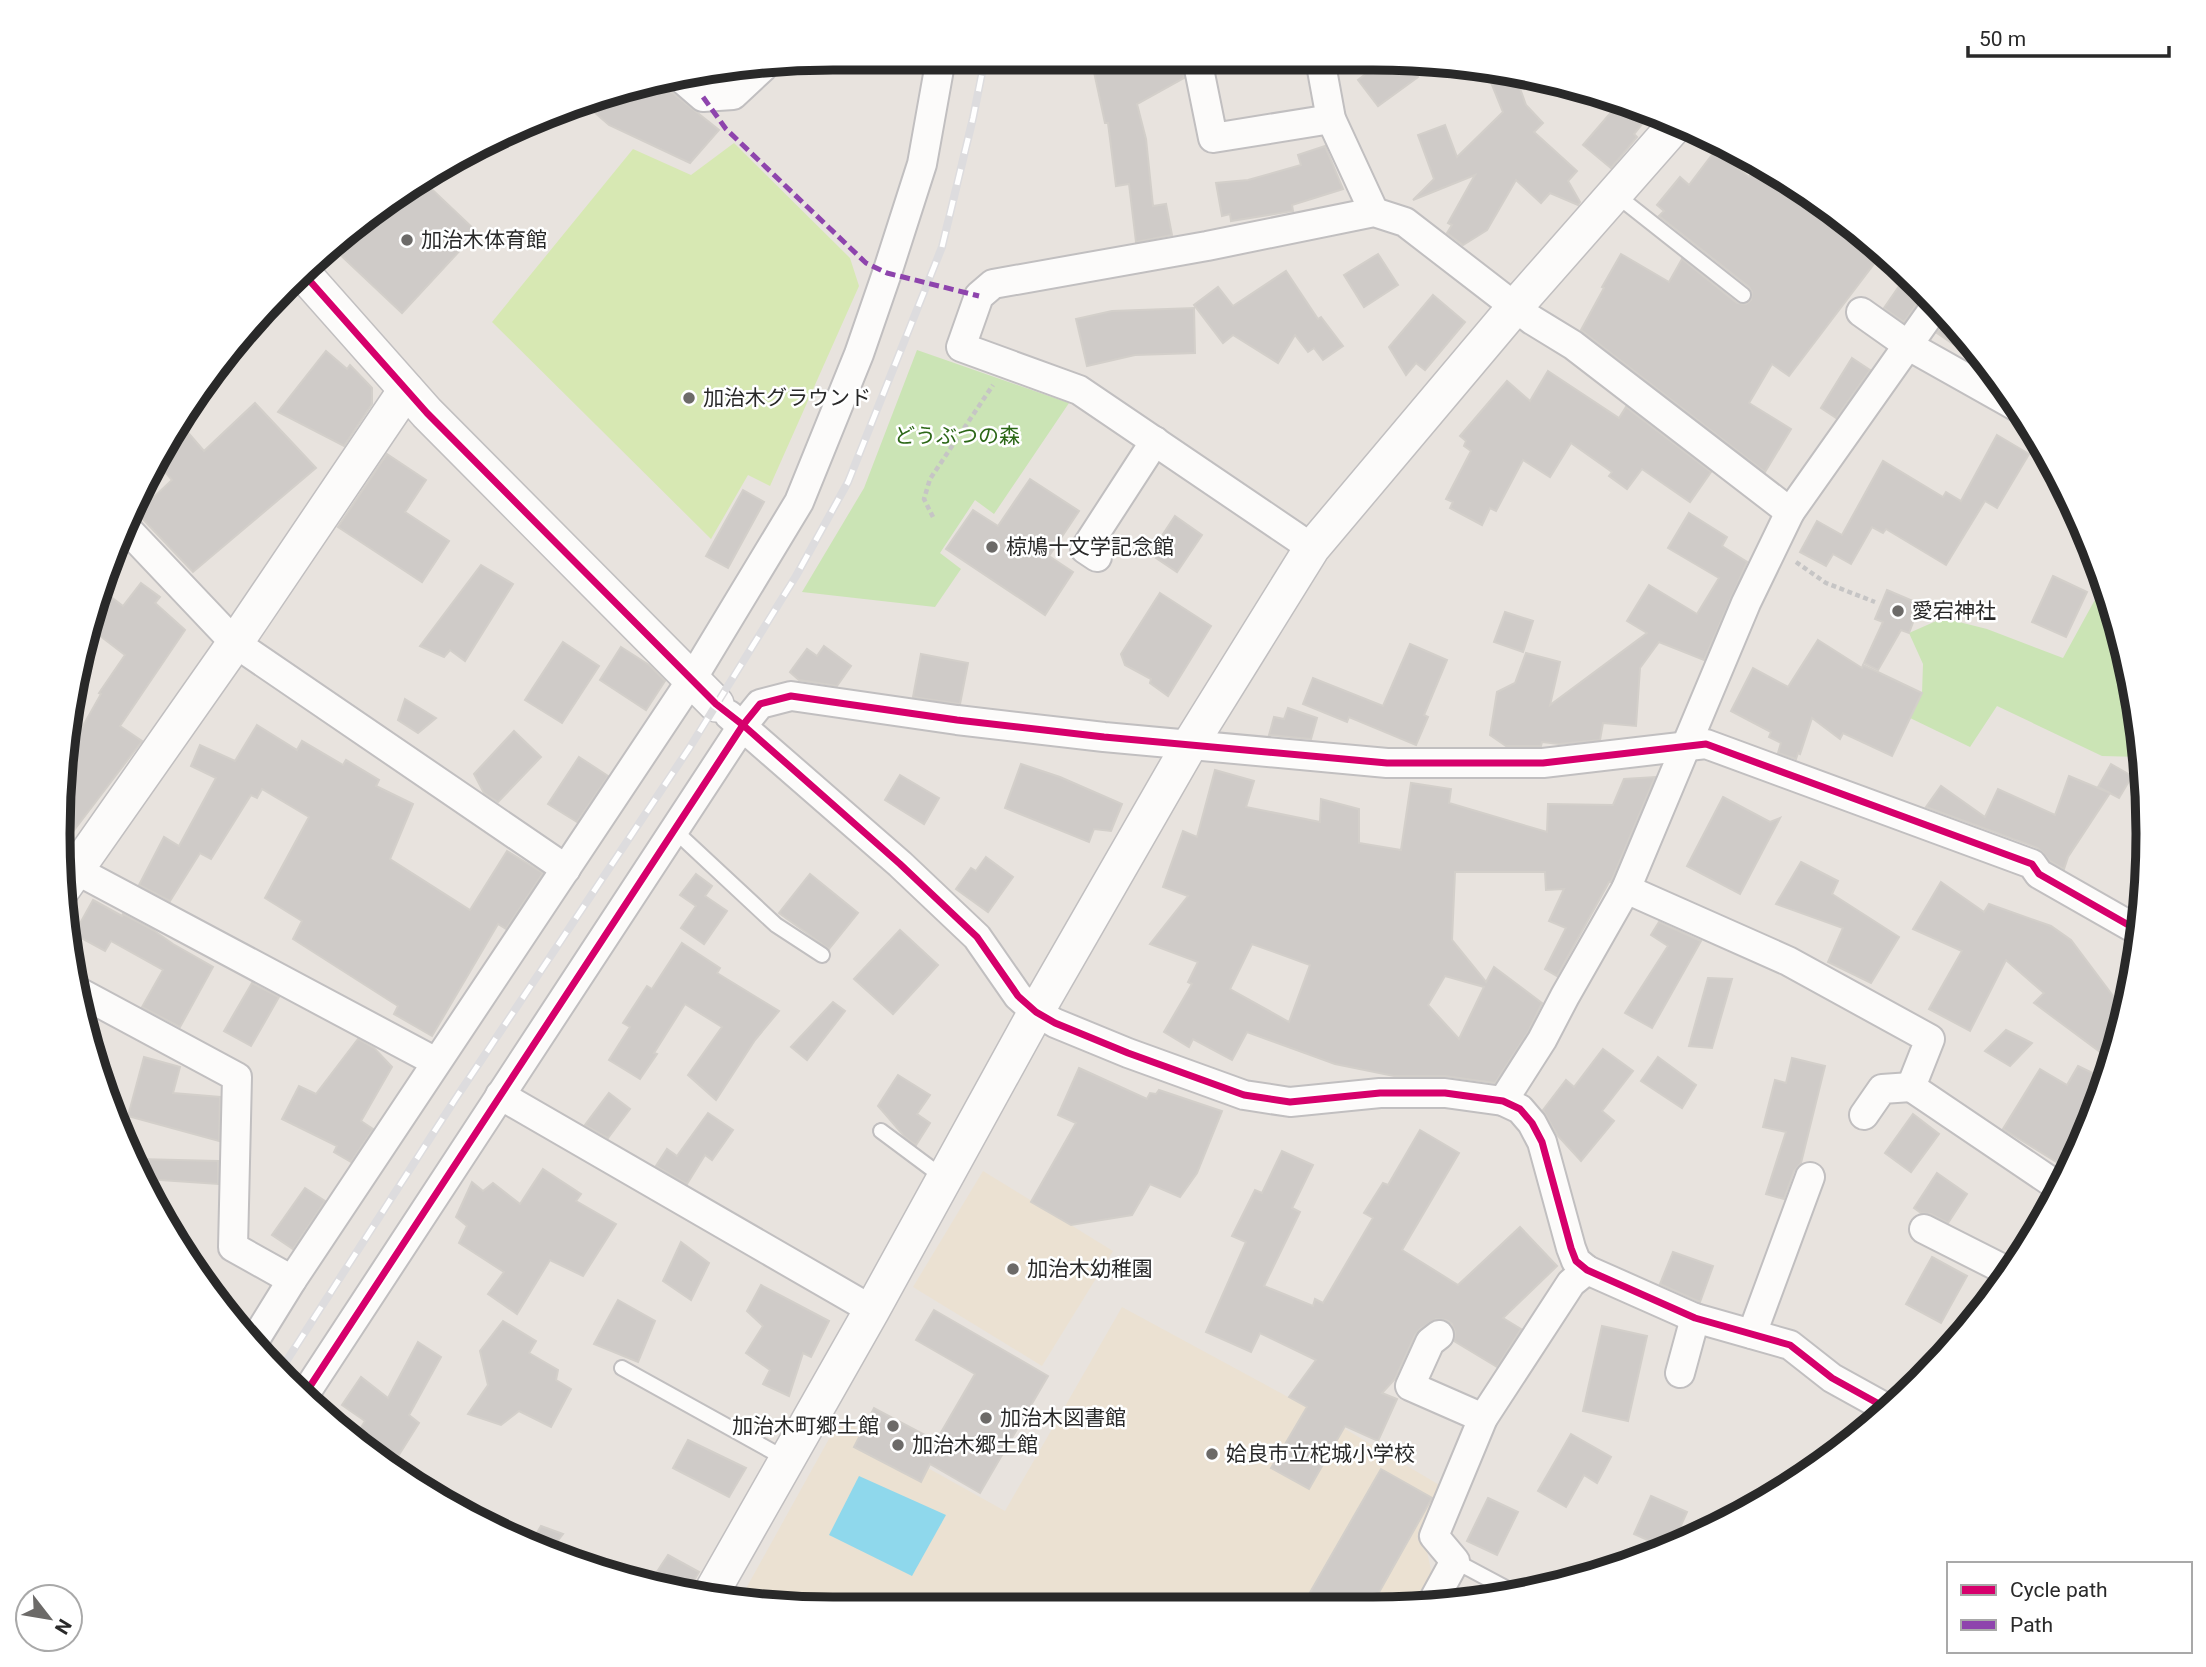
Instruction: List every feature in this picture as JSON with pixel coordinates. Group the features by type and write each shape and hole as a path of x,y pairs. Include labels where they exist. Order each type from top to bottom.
{"street":[{"path":"258,1335 436,1062 692,679 799,502 854,366 887,273 922,163 940,70"},
{"path":"1199,70 1213,138 1331,119"},
{"path":"1322,70 1331,119 1374,212"},
{"path":"688,84 703,97 733,95 754,75"},
{"path":"715,1587 872,1310 1036,1012 1189,746 1312,548 1515,307 1670,131"},
{"path":"1312,548 1079,390 961,347 979,296 993,284 1207,246 1374,212 1405,222 1515,307 1573,345 1790,512"},
{"path":"309,280 406,390 692,679 729,715 900,864 977,937 1018,996 1036,1012 1055,1023 1244,1095 1290,1102 1380,1093 1445,1093 1503,1101 1520,1109 1542,1142 1571,1248 1576,1261 1587,1270 1695,1318 1790,1345 1832,1378 1880,1404"},
{"path":"1861,312 1909,346 1997,396"},
{"path":"1503,1101 1542,1040 1626,889 1684,747 1772,546 1790,512 1931,313"},
{"path":"71,868 235,643 406,390"},
{"path":"1097,557 1085,549 1155,441"},
{"path":"131,534 235,643 566,869"},
{"path":"309,1387 674,831 729,715 791,696 957,720 1189,746 1387,763 1543,763 1706,744 2032,864 2039,874 2130,926"},
{"path":"72,876 99,881 436,1062"},
{"path":"1626,889 1788,961 1930,1039 1911,1087"},
{"path":"88,997 237,1077 233,1247 292,1280"},
{"path":"1864,1115 1882,1089 1911,1087 2051,1182"},
{"path":"500,1095 872,1310"},
{"path":"1752,1334 1810,1177"},
{"path":"1924,1229 2000,1267"},
{"path":"1437,1593 1455,1561 1434,1536 1483,1418 1571,1283 1587,1270"},
{"path":"1681,1373 1695,1318"},
{"path":"1439,1335 1430,1342 1410,1386 1483,1418"}],"lane":[{"path":"1615,194 1743,295"},
{"path":"674,831 776,925 822,955"},
{"path":"881,1131 944,1178"},
{"path":"622,1368 787,1459"},
{"path":"1455,1561 1501,1585"}],"path":[{"path":"933,517 924,499 930,479 1008,364"},
{"path":"1772,546 1826,583 1875,602"}],"shaded area":[{"name":"加治木幼稚園","path":"983,1171 1113,1251 1042,1366 913,1287"},
{"name":"姶良市立柁城小学校","path":"1122,1307 1325,1417 1446,1489 1424,1538 1434,1584 1428,1594 1373,1597 834,1597 745,1591 840,1419 1005,1511"}],"green space":[{"name":"加治木グラウンド","path":"734,143 850,258 859,286 770,486 748,475 711,539 492,322 633,149 691,175"},
{"name":"どうぶつの森","path":"917,350 1069,403 994,514 975,500 940,553 961,569 935,607 802,592 864,488"},
{"path":"2097,595 2121,685 2131,757 2102,756 1997,706 1970,747 1908,717 1922,693 1923,664 1909,633 1943,618 1987,629 2063,658"}],"water":[{"path":"859,1476 946,1515 912,1576 829,1535"}],"building":[{"path":"1094,70 1183,70 1184,78 1137,104 1146,139 1153,206 1166,204 1172,235 1136,242 1129,184 1116,186 1108,123 1105,123"},
{"path":"1371,70 1414,72 1418,77 1378,106 1358,80"},
{"path":"1490,80 1519,85 1526,105 1543,123 1534,132 1577,171 1568,181 1580,202 1578,205 1550,193 1541,203 1516,180 1487,230 1463,245 1447,233 1452,225 1448,223 1475,175 1413,200 1434,179 1418,135 1445,125 1457,157 1503,112"},
{"path":"668,89 719,130 690,163 609,125 592,110"},
{"path":"1613,110 1645,121 1634,134 1637,137 1611,168 1583,145"},
{"path":"1325,146 1343,189 1292,205 1293,211 1231,221 1230,214 1222,216 1216,183 1248,180 1301,165 1298,155"},
{"path":"1715,151 1749,177 1753,171 1797,199 1877,260 1789,376 1772,364 1749,403 1791,429 1765,472 1581,330 1621,254 1669,282 1682,259 1737,303 1746,304 1751,300 1752,292 1749,287 1659,216 1664,211 1657,205 1680,177 1689,185"},
{"name":"加治木体育館","path":"429,187 477,232 402,313 338,253"},
{"path":"1378,254 1398,285 1364,307 1344,275"},
{"path":"1286,271 1318,319 1321,317 1343,346 1323,360 1314,348 1308,352 1295,335 1278,363 1233,335 1223,343 1194,305 1218,287 1233,306"},
{"path":"1901,283 1919,301 1904,322 1884,308"},
{"path":"1433,295 1465,322 1425,370 1416,363 1406,375 1389,347"},
{"path":"1194,308 1195,353 1135,355 1087,366 1076,319 1112,311"},
{"path":"1943,325 1964,352 1937,333"},
{"path":"326,351 347,369 350,365 372,388 372,404 344,446 278,412"},
{"path":"1852,358 1870,370 1836,418 1821,408"},
{"path":"1548,371 1619,418 1626,407 1711,472 1690,502 1642,469 1627,489 1609,476 1612,472 1571,443 1550,477 1523,460 1496,511 1490,508 1482,525 1450,508 1453,502 1446,499 1471,451 1464,446 1466,441 1460,436 1507,381 1530,401"},
{"path":"255,403 316,468 193,572 140,516 144,506 172,480 163,469 186,430 204,451"},
{"path":"1997,435 2029,454 1997,508 1985,501 1946,565 1886,529 1883,533 1872,527 1851,564 1833,554 1826,566 1800,552 1817,521 1842,535 1883,461 1943,497 1946,492 1961,501"},
{"path":"387,454 426,480 405,512 449,541 422,582 338,527"},
{"name":"椋鳩十文学記念館","path":"1030,479 1079,511 1049,556 1073,572 1045,615 946,549 973,510 998,526"},
{"path":"743,490 764,502 728,568 706,556"},
{"path":"1689,513 1727,537 1722,546 1747,562 1704,660 1659,642 1640,668 1636,726 1603,723 1600,740 1559,744 1542,742 1541,746 1506,746 1490,735 1497,692 1515,683 1526,653 1560,662 1550,705 1647,633 1627,621 1649,585 1697,614 1719,578 1668,548"},
{"path":"1175,516 1202,535 1177,572 1150,554"},
{"path":"481,565 513,584 465,661 450,650 444,657 420,646"},
{"path":"2053,576 2087,592 2066,637 2032,622"},
{"path":"141,583 160,597 155,603 185,630 120,726 142,741 70,835 77,732 79,733 101,694 99,693 125,655 97,633 109,595 123,606"},
{"path":"1887,590 1920,604 1909,633 1901,630 1878,670 1864,663 1883,622 1875,619"},
{"path":"1160,593 1211,626 1168,696 1150,683 1151,679 1125,665 1121,654"},
{"path":"1505,612 1533,621 1523,652 1494,642"},
{"path":"1818,640 1862,668 1863,665 1922,693 1892,756 1843,733 1840,739 1812,718 1796,759 1778,753 1781,743 1769,737 1771,732 1731,711 1753,668 1788,687"},
{"path":"563,642 599,666 562,723 525,700"},
{"path":"1410,644 1447,660 1424,715 1428,717 1416,745 1349,717 1347,722 1303,704 1313,678 1383,706"},
{"path":"824,646 851,666 837,686 799,680 790,672 807,649 817,656"},
{"path":"621,647 649,665 665,681 646,710 600,680"},
{"path":"921,654 968,663 960,704 913,697"},
{"path":"405,699 436,718 418,733 398,720"},
{"path":"1288,708 1317,718 1311,739 1269,735 1274,717 1284,719"},
{"path":"257,725 297,750 302,741 343,765 346,760 379,780 376,786 413,804 390,859 470,910 507,851 543,873 506,929 498,924 432,1036 394,1014 398,1006 293,939 302,921 265,898 309,817 262,789 257,798 251,795 211,859 200,853 170,901 139,885 164,837 179,846 216,778 191,766 200,745 235,761"},
{"path":"514,731 541,757 498,802 484,793 474,774"},
{"path":"579,757 608,776 577,822 548,804"},
{"path":"1021,764 1060,777 1122,804 1111,831 1094,829 1089,842 1005,808"},
{"path":"2111,764 2132,776 2119,798 2098,787"},
{"path":"1215,770 1254,781 1246,807 1320,822 1321,799 1359,809 1359,843 1401,850 1411,783 1451,789 1449,803 1547,832 1548,804 1613,805 1624,779 1655,777 1611,882 1557,976 1545,969 1566,928 1549,921 1564,889 1546,890 1545,872 1455,872 1452,940 1486,982 1494,967 1542,1003 1528,1032 1495,1083 1445,1076 1394,1076 1335,1064 1247,1032 1232,1060 1193,1039 1189,1047 1164,1032 1192,984 1188,982 1198,962 1150,944 1188,896 1163,887 1183,831 1197,837","holes":["1252,944 1310,965 1289,1022 1230,989","1445,976 1484,987 1459,1039 1428,1005"]},
{"path":"900,775 939,798 924,824 885,800"},
{"path":"2069,776 2110,793 2068,857 2064,869 2050,861 2038,848 1926,807 1941,786 1985,817 1998,789 2055,815"},
{"path":"1723,797 1770,822 1780,818 1740,894 1687,866"},
{"path":"986,857 1013,877 988,912 956,889 971,868 976,871"},
{"path":"1801,862 1838,881 1832,894 1899,937 1871,983 1828,962 1843,928 1776,904"},
{"path":"696,874 712,886 705,896 727,911 704,944 681,928 696,906 680,895"},
{"path":"810,874 858,913 829,949 779,913"},
{"path":"1941,882 1984,912 1989,904 2051,926 2071,940 2117,1001 2103,1054 2034,1003 2044,993 2006,960 1970,1031 1929,1009 1962,951 1913,929"},
{"path":"93,900 153,930 213,967 180,1027 142,1007 163,970 111,941 105,951 77,936 77,929"},
{"path":"1659,922 1701,941 1652,1028 1625,1013 1668,946 1651,935"},
{"path":"900,930 938,965 893,1014 854,979"},
{"path":"682,943 720,968 717,973 779,1011 755,1040 716,1100 688,1075 722,1027 685,1004 640,1079 609,1060 630,1027 623,1023 647,986 652,989"},
{"path":"1708,978 1732,979 1712,1048 1689,1046"},
{"path":"252,983 279,997 251,1046 224,1031"},
{"path":"833,1002 845,1011 807,1060 791,1047"},
{"path":"2006,1030 2032,1043 2010,1066 1985,1051"},
{"path":"358,1039 374,1048 392,1067 361,1121 373,1129 351,1162 334,1152 337,1146 282,1119 299,1086 316,1094"},
{"path":"1603,1049 1633,1071 1602,1111 1614,1121 1581,1161 1558,1136 1543,1110 1566,1080 1574,1087"},
{"path":"144,1057 180,1067 173,1093 220,1097 219,1141 128,1116"},
{"path":"1658,1057 1696,1085 1682,1108 1641,1081"},
{"path":"1792,1058 1825,1066 1801,1163 1794,1171 1784,1199 1766,1194 1786,1132 1763,1127 1775,1080 1786,1083"},
{"path":"2078,1066 2096,1075 2078,1126 2060,1164 2003,1129 2040,1069 2067,1085"},
{"path":"1079,1068 1147,1099 1150,1093 1156,1094 1159,1090 1222,1111 1197,1173 1180,1197 1150,1184 1132,1215 1071,1225 1031,1202 1076,1123 1058,1115"},
{"path":"898,1075 930,1095 917,1114 930,1123 916,1145 905,1137 878,1106"},
{"path":"609,1093 630,1109 608,1138 585,1125"},
{"path":"708,1113 733,1130 712,1160 705,1155 687,1184 656,1166 667,1149 677,1156"},
{"path":"1913,1114 1939,1134 1911,1172 1885,1153"},
{"path":"1420,1130 1459,1153 1402,1250 1458,1285 1520,1227 1557,1266 1503,1318 1521,1329 1497,1367 1454,1341 1452,1324 1446,1320 1436,1319 1420,1329 1395,1379 1382,1393 1397,1399 1378,1441 1345,1426 1309,1489 1271,1468 1307,1407 1289,1397 1316,1360 1260,1333 1251,1352 1206,1332 1246,1242 1232,1236 1255,1190 1262,1193 1282,1151 1313,1165 1292,1208 1300,1212 1264,1286 1313,1306 1315,1299 1323,1303 1373,1218 1364,1213 1383,1183 1388,1185"},
{"path":"143,1159 218,1161 218,1184 153,1180"},
{"path":"543,1169 581,1194 576,1201 616,1224 583,1276 550,1260 517,1314 488,1294 504,1272 459,1243 467,1226 456,1217 472,1182 483,1191 493,1183 520,1204"},
{"path":"1937,1173 1967,1194 1948,1223 1914,1208"},
{"path":"305,1188 325,1201 293,1249 272,1235"},
{"path":"681,1242 709,1263 691,1300 663,1281"},
{"path":"1673,1252 1713,1266 1700,1302 1660,1284"},
{"path":"1932,1257 1967,1276 1941,1323 1906,1304"},
{"path":"761,1285 829,1321 811,1357 803,1353 789,1396 763,1384 770,1370 746,1353 763,1326 747,1311"},
{"path":"618,1300 655,1321 638,1362 594,1344"},
{"name":"加治木図書館","path":"934,1310 1048,1376 980,1493 930,1464 921,1482 854,1447 874,1408 936,1441 975,1374 916,1340"},
{"path":"503,1321 536,1341 529,1353 558,1370 556,1380 571,1389 551,1427 519,1411 501,1425 468,1414 488,1385 480,1351"},
{"path":"1602,1326 1647,1336 1628,1421 1583,1411"},
{"path":"418,1342 441,1357 409,1415 419,1423 396,1459 359,1431 365,1421 342,1405 361,1377 388,1398"},
{"path":"1571,1434 1611,1457 1597,1483 1584,1475 1566,1507 1538,1491"},
{"path":"688,1440 746,1468 729,1497 673,1468"},
{"path":"1381,1469 1432,1498 1376,1597 1307,1597"},
{"path":"1651,1496 1687,1512 1678,1533 1665,1539 1654,1543 1634,1534"},
{"path":"1488,1498 1518,1512 1497,1555 1467,1541"},
{"path":"541,1526 563,1534 555,1544 535,1536"},
{"path":"668,1555 699,1572 693,1583 655,1575"}],"railway":[{"path":"285,1364 454,1101 690,747 796,576 848,482 942,247 983,70"}],"marked path":[{"path":"703,97 726,129 866,263 887,273 979,296"}],"cycle path":[{"path":"309,280 427,413 716,704 900,864 977,937 1018,996 1036,1012 1055,1023 1128,1053 1244,1095 1290,1102 1380,1093 1445,1093 1503,1101 1520,1109 1532,1123 1542,1142 1571,1248 1576,1261 1587,1270 1695,1318 1790,1345 1832,1378 1880,1404"},
{"path":"309,1388 743,725 760,704 791,696 957,720 1104,737 1387,763 1543,763 1706,744 2032,864 2039,874 2130,926"}],"place":[{"name":"加治木体育館","path":"407,240"},
{"name":"加治木グラウンド","path":"689,398"},
{"name":"椋鳩十文学記念館","path":"992,547"},
{"name":"愛宕神社","path":"1898,611"},
{"name":"加治木幼稚園","path":"1013,1269"},
{"name":"加治木図書館","path":"986,1418"},
{"name":"加治木町郷土館","path":"893,1426"},
{"name":"加治木郷土館","path":"898,1445"},
{"name":"姶良市立柁城小学校","path":"1212,1454"}]}
